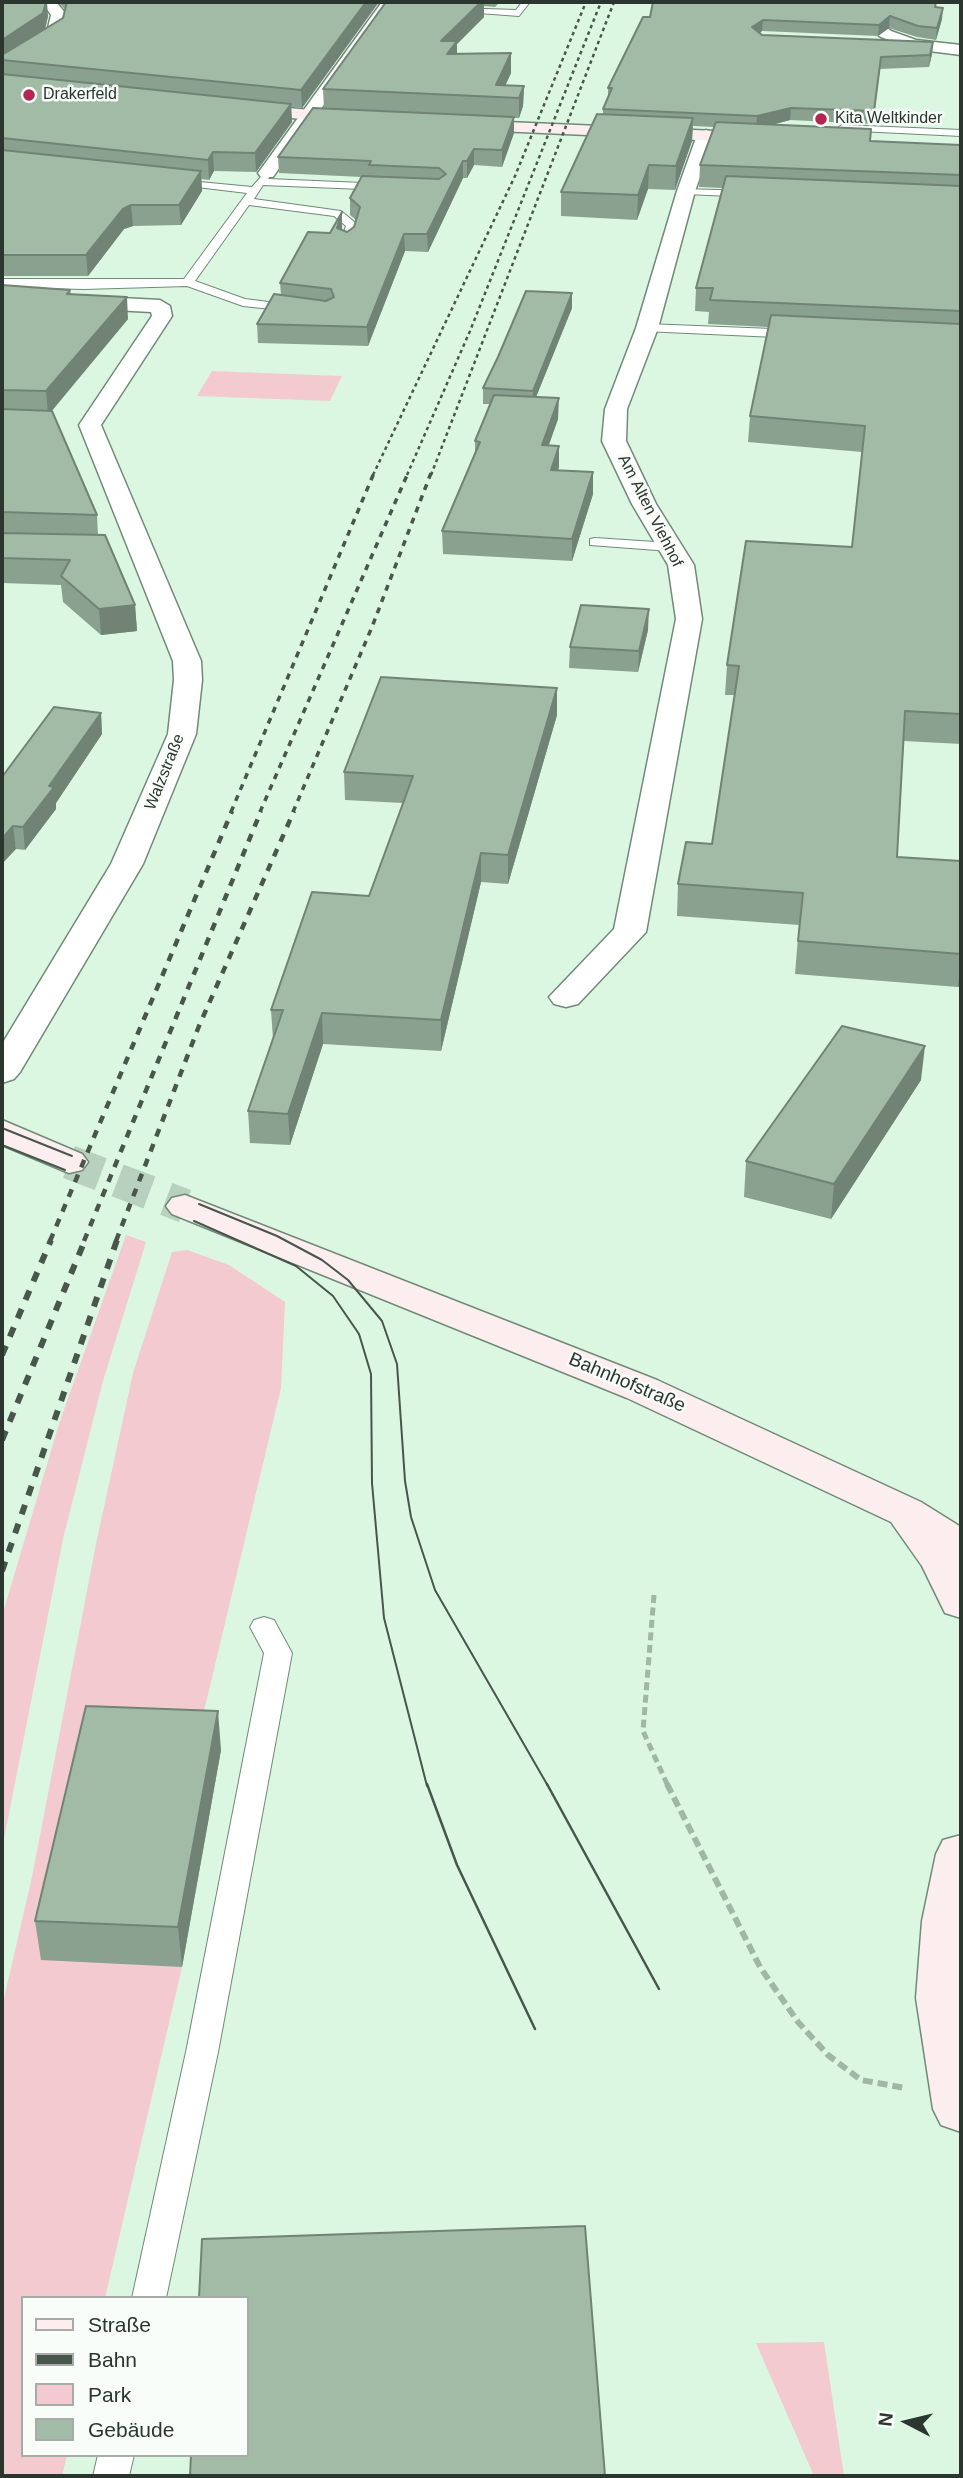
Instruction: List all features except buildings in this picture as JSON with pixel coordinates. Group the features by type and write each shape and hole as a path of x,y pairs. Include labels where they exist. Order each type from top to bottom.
{"main road":[{"path":"226,107 373,120"},
{"path":"439,123 706,135 767,135"},
{"path":"832,134 961,146"},
{"path":"2,1131 62,1160 2,1146"},
{"name":"Bahnhofstraße","path":"185,1206 589,1366 906,1512 961,1547"},
{"path":"906,1512 961,1528"},
{"path":"906,1512 943,1562 961,1602"},
{"path":"960,2104 943,1998 948,1921 961,1854"}],"street":[{"path":"2,68 54,34 59,15 49,2"},
{"path":"863,3 872,24 886,34 913,44"},
{"path":"256,186 390,7"},
{"path":"872,46 913,44 961,50"},
{"name":"Am Alten Viehhof","path":"566,997 631,932 689,619 681,565 644,504 614,441 616,410 648,328 686,191 706,135"},
{"name":"Walzstraße","path":"2,298 160,306 162,316 77,425 126,551 187,661 182,734 111,895 2,1072"}],"lane":[{"path":"438,10 519,13 526,2"},
{"path":"832,134 961,133"},
{"path":"160,180 256,186 398,188"},
{"path":"256,186 337,213 352,225 346,244"},
{"path":"188,282 256,186"},
{"path":"686,191 765,194"},
{"path":"2,283 84,285 188,282 243,302 315,312"},
{"path":"648,328 819,335"},
{"path":"595,542 670,547"},
{"path":"149,2296 202,2052 278,1653 264,1627"},
{"path":"111,2476 116,2457"}],"path":[{"path":"654,1595 643,1731 651,1754 760,1967 798,2022 828,2054 861,2080 960,2104"}],"green space":[{"path":"212,371 342,376 330,401 197,396"},
{"path":"126,1235 146,1242 103,1381 63,1539 2,1849 2,1616 59,1424"},
{"path":"187,1250 229,1265 285,1302 281,1388 195,1749 182,1967 105,2296 21,2296 21,2457 67,2457 62,2476 2,2476 2,2007 32,1877 96,1544 133,1373 172,1252"},
{"path":"824,2342 844,2476 814,2476 756,2343"}],"tunnel":[{"path":"69,1162 185,1206"}],"tram line":[{"path":"2,1128 72,1156"},
{"path":"2,1145 65,1170"},
{"path":"199,1204 277,1236 322,1260 348,1280 382,1321 397,1364 405,1481 411,1517 435,1590 548,1786"},
{"path":"194,1221 296,1266 333,1296 359,1334 371,1374 372,1483 384,1618 427,1786"},
{"path":"427,1784 457,1865 535,2029"},
{"path":"547,1784 659,1989"}],"railway":[{"path":"373,475 515,176 586,2"},
{"path":"407,475 470,331 601,2"},
{"path":"431,475 614,2"},
{"path":"231,812 374,473"},
{"path":"260,812 408,473"},
{"path":"293,812 372,627 431,473"},
{"path":"50,1241 232,811"},
{"path":"84,1241 261,811"},
{"path":"116,1241 199,1026 294,811"},
{"path":"2,1355 51,1240"},
{"path":"2,1440 85,1240"},
{"path":"2,1571 117,1240"}],"place":[{"name":"Drakerfeld","path":"29,95"},
{"name":"Kita Weltkinder","path":"821,119"}]}
